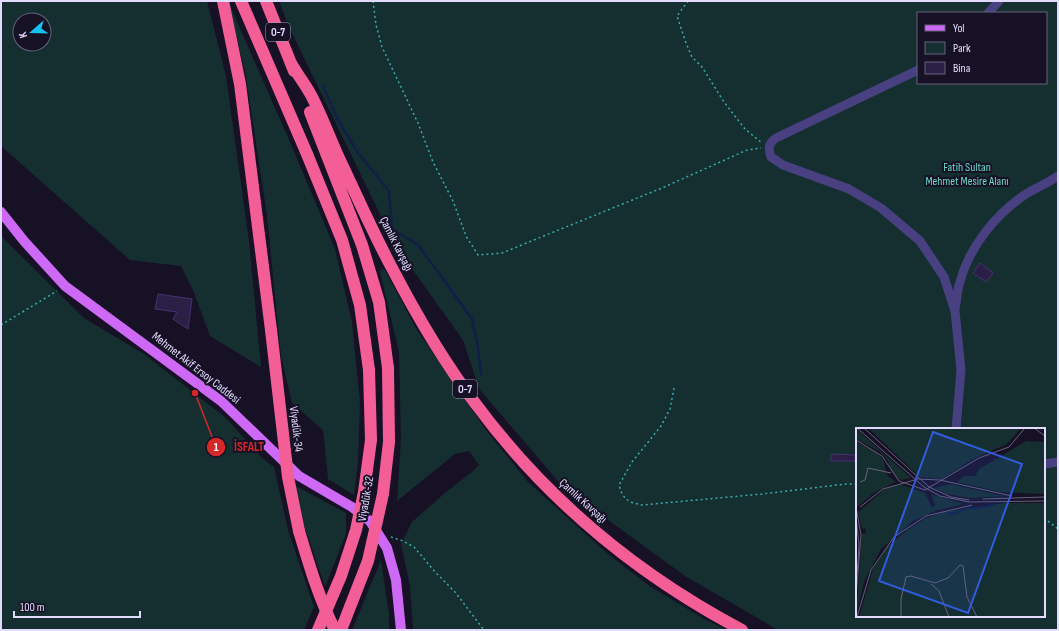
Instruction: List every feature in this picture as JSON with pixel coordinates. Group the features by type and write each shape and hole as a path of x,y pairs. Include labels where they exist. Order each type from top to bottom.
{"highway":[{"name":"Viyadük-34","path":"223,1 240,84 288,477 299,530 311,570 335,630"},
{"name":"Viyadük-32","path":"241,1 307,154 342,240 360,305 369,370 371,440 364,492 356,530 341,576 318,630"},
{"name":"O-7","path":"266,1 291,63"},
{"name":"Viyadük-32","path":"291,63 362,245 379,302 388,368 388,442 383,494 368,561 341,630"},
{"name":"Çamlık Kavşağı","path":"291,63 311,96 362,208 393,270 422,321 474,403 541,482 580,519 646,572 705,610 742,630"}],"main road":[{"name":"Mehmet Akif Ersoy Caddesi","path":"1,212 24,241 65,286 221,401 299,476 352,507 370,521 387,548 396,580 401,630"}],"lane":[{"path":"989,12 999,1"},
{"path":"917,70 776,138 771,142 768,148 771,157 783,165 849,189 881,208 920,241 944,277 955,312 961,370 956,428"},
{"path":"955,312 959,282 969,256 983,235 1004,212 1026,194 1058,176"},
{"path":"1045,464 1058,462"}],"path":[{"path":"373,1 376,25 382,47 453,201 466,236 478,255 502,253 662,188 747,150 768,148"},
{"path":"688,1 677,16 692,57 702,67 724,102 745,129 768,148"},
{"path":"1,325 65,286"},
{"path":"674,388 670,409 661,426 632,462 619,485 622,495 631,502 642,505 856,484"},
{"path":"1045,519 1058,529"},
{"path":"382,538 390,537 403,540 414,547 436,573 455,592 484,630"}],"green space":[{"path":"1,1 207,1 226,76 249,241 261,367 210,336 193,290 181,266 130,260 1,146"},
{"path":"228,1 335,249 352,322 360,403 358,462 354,495 328,479 323,430 292,403 281,356 267,216 246,77"},
{"name":"Fatih Sultan Mehmet Mesire Alanı","path":"279,1 1058,1 1058,630 778,630 685,576 564,488 479,389 463,340 395,245 289,27"},
{"path":"1,236 84,318 144,354 226,418 262,458 274,467 288,530 314,607 304,630 1,630"},
{"path":"381,269 385,270 417,330 486,430 528,482 608,554 651,587 706,620 727,630 413,630 410,586 401,544 412,522 479,465 469,451 455,454 397,501 401,439 399,352 380,272"},
{"path":"296,486 346,513 346,534 325,587 304,525"},
{"path":"381,560 389,614 389,630 352,630"}],"building":[{"path":"980,263 993,273 986,282 973,273"},
{"path":"158,294 192,299 188,329 173,319 177,312 155,309"},
{"path":"831,454 855,455 855,461 831,461"}],"waterway":[{"path":"323,86 339,122 358,153 389,191 394,251"},
{"path":"391,228 419,246 472,319 478,348 481,374"}],"place":[{"name":"İSFALT","path":"195,393"}]}
